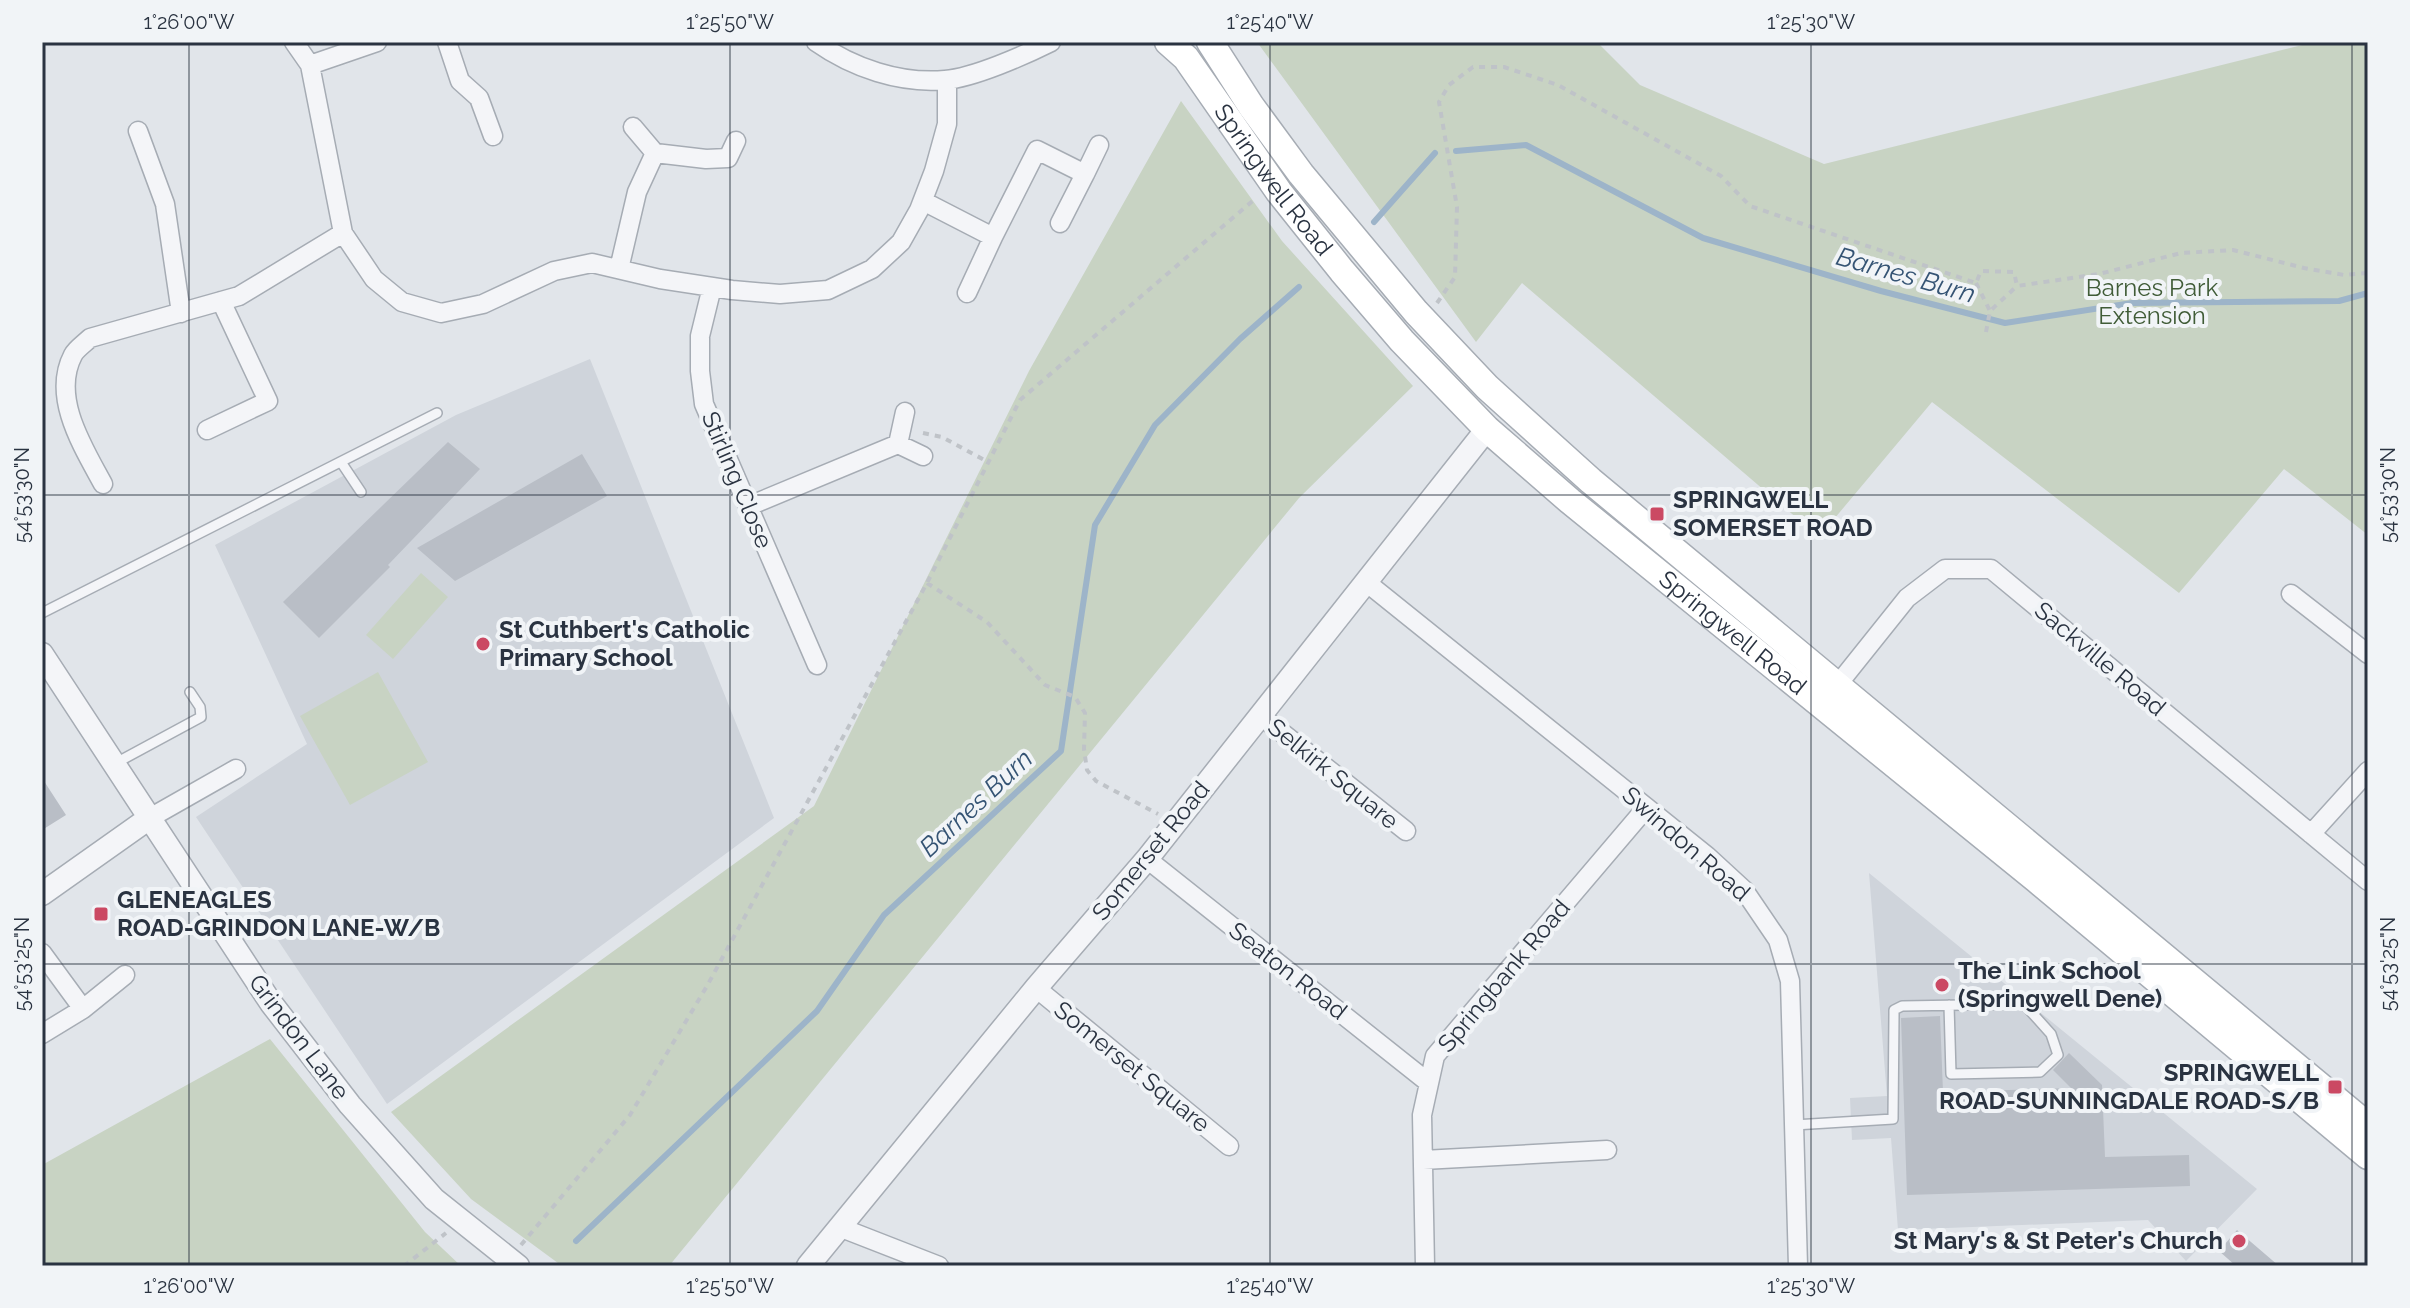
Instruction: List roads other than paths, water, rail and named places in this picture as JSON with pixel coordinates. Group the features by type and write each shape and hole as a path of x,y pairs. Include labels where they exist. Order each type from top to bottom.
{"main road":[{"name":"Springwell Road","path":"1168,42 1186,58 1273,183 1342,271 1402,341 1487,429 1570,501 1829,695 2368,1126"},
{"name":"Springwell Road","path":"1210,42 1251,106 1301,174 1425,322 1508,406 1829,695 2368,1156"},
{"path":"1487,429 1508,406"}],"street":[{"path":"294,42 310,65 343,233 374,279 402,302 441,313 483,304 554,271 592,263 712,287 780,294 828,290 872,269 901,242 923,201 947,124 947,81"},
{"path":"310,65 377,42"},
{"path":"447,42 460,81 479,98 493,136"},
{"path":"816,42 839,58 899,79 947,81 1020,58 1051,42"},
{"path":"633,127 655,153 706,159 728,158 736,141"},
{"path":"138,131 165,204 181,313"},
{"path":"1060,223 1099,145"},
{"path":"967,293 1037,150 1085,174"},
{"path":"619,269 637,192 655,153"},
{"path":"923,201 993,237"},
{"path":"103,484 76,434 65,384 73,354 90,338 239,296 343,233"},
{"name":"Stirling Close","path":"712,287 700,336 704,404 817,665"},
{"path":"207,430 268,401 221,301"},
{"path":"749,506 902,428 923,456"},
{"name":"Somerset Road","path":"808,1266 1036,988 1147,859 1487,429"},
{"name":"Sackville Road","path":"1829,695 1907,598 1945,569 1991,569 2368,881"},
{"name":"Swindon Road","path":"1366,582 1744,890 1778,940 1790,981 1798,1266"},
{"path":"2291,594 2368,654"},
{"name":"Grindon Lane","path":"42,654 271,1003 332,1082 434,1199 513,1263"},
{"name":"Selkirk Square","path":"1261,716 1406,831"},
{"path":"42,894 148,819 236,769"},
{"path":"2311,834 2368,771"},
{"name":"Springbank Road","path":"1425,1266 1422,1115 1435,1056 1646,808"},
{"name":"Seaton Road","path":"1147,859 1429,1083"},
{"path":"42,953 83,1009"},
{"path":"42,1034 83,1009 125,975"},
{"name":"Somerset Square","path":"1036,988 1229,1146"},
{"path":"1423,1160 1607,1150"},
{"path":"839,1227 939,1266"}],"lane":[{"path":"42,613 437,413"},
{"path":"341,462 361,492"},
{"path":"114,764 201,717 200,707 190,692"},
{"path":"1794,1125 1893,1119 1894,1010 1902,1006 1949,1005 2024,1004 2051,1034 2058,1055 2040,1072 1951,1074 1949,1005"}],"waterway":[{"name":"Barnes Burn","path":"1456,151 1526,145 1703,238 1881,291 2005,323 2132,303 2339,301 2368,293"},
{"path":"1374,222 1435,153"},
{"name":"Barnes Burn","path":"576,1241 817,1011 884,915 1061,751 1095,525 1155,425 1240,339 1299,287"}],"place":[{"name":"SPRINGWELL SOMERSET ROAD","path":"1657,514"},
{"name":"St Cuthbert's Catholic Primary School","path":"483,644"},
{"name":"GLENEAGLES ROAD-GRINDON LANE-W/B","path":"101,914"},
{"name":"The Link School (Springwell Dene)","path":"1942,985"},
{"name":"SPRINGWELL ROAD-SUNNINGDALE ROAD-S/B","path":"2335,1087"},
{"name":"St Mary's & St Peter's Church","path":"2239,1241"}],"park label":[{"name":"Barnes Park Extension","path":"2152,302"}]}
